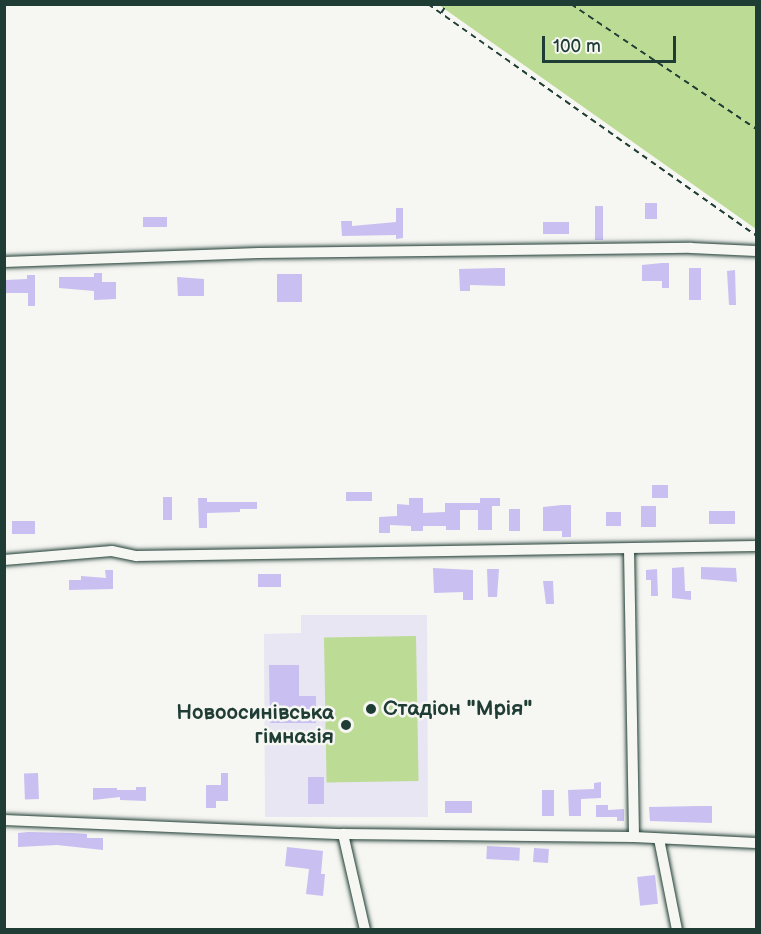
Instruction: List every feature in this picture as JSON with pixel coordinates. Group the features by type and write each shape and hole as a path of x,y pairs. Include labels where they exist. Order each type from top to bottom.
{"street":[{"path":"4,262 260,253 691,248 756,251"},
{"path":"4,560 112,551 136,556 756,546"},
{"path":"629,549 633,837"},
{"path":"4,820 343,834 633,837 756,843"},
{"path":"343,834 365,930"},
{"path":"659,839 677,930"}],"path":[{"path":"428,4 756,236"},
{"path":"441,14 447,4"},
{"path":"571,4 756,129"}],"shaded area":[{"name":"Новоосинівська гімназія","path":"301,615 427,615 428,817 265,817 264,634 301,633"}],"green space":[{"path":"439,5 756,5 756,229"},
{"name":"Стадіон \"Мрія\"","path":"416,636 419,781 327,783 324,638"}],"building":[{"path":"645,203 657,203 657,219 645,219"},
{"path":"595,206 603,206 603,240 595,240"},
{"path":"396,208 403,208 403,238 396,239 396,235 342,236 341,221 352,221 352,226 396,222"},
{"path":"143,217 167,217 167,227 143,227"},
{"path":"543,222 569,222 569,234 543,234"},
{"path":"669,263 669,288 662,288 662,281 642,281 642,265"},
{"path":"505,268 505,286 470,285 470,291 460,291 459,269"},
{"path":"689,268 701,268 701,300 689,300"},
{"path":"735,270 736,305 729,305 727,271"},
{"path":"94,273 102,273 102,282 116,282 116,299 94,300 94,291 59,288 59,277 94,277"},
{"path":"277,274 302,274 302,302 277,302"},
{"path":"27,275 35,275 35,306 28,306 28,293 6,293 6,280 27,279"},
{"path":"177,277 204,279 204,296 178,296"},
{"path":"652,485 668,485 668,498 652,498"},
{"path":"346,492 372,492 372,501 346,501"},
{"path":"163,497 172,497 172,520 163,520"},
{"path":"198,498 207,498 207,502 257,502 257,509 207,513 207,528 199,528"},
{"path":"409,498 423,498 423,513 445,512 445,503 480,503 480,498 500,498 500,506 492,506 492,530 478,530 478,510 460,510 460,530 446,530 446,526 423,526 423,531 411,531 411,526 390,525 390,533 379,533 379,517 397,516 397,504 409,505"},
{"path":"571,505 571,537 562,537 562,531 543,531 543,507"},
{"path":"641,506 656,506 656,527 641,527"},
{"path":"509,509 520,509 520,531 509,531"},
{"path":"709,511 735,511 735,524 709,524"},
{"path":"606,512 621,512 621,526 606,526"},
{"path":"12,521 35,521 35,534 12,534"},
{"path":"684,567 685,591 691,591 691,600 672,598 672,568"},
{"path":"701,567 736,568 737,582 701,579"},
{"path":"433,568 473,570 473,600 463,600 463,592 434,593"},
{"path":"487,569 499,569 497,597 488,597"},
{"path":"657,569 658,596 651,596 651,580 646,580 646,570"},
{"path":"105,570 113,570 113,589 69,590 69,580 81,580 81,576 106,578"},
{"path":"258,574 281,574 281,587 258,587"},
{"path":"543,581 553,581 554,604 546,604"},
{"path":"269,665 299,665 299,696 316,696 316,723 270,723"},
{"path":"24,773 38,773 39,799 25,799"},
{"path":"221,773 228,773 228,801 216,801 216,808 206,808 206,785 221,785"},
{"path":"308,777 324,777 324,804 308,804"},
{"path":"601,782 601,798 581,799 581,816 569,816 568,790 594,789 594,783"},
{"path":"136,787 146,787 146,801 120,800 120,797 93,800 93,788 136,790"},
{"path":"542,790 554,790 554,816 542,816"},
{"path":"445,801 472,801 472,813 445,813"},
{"path":"596,805 608,805 608,810 624,809 624,821 617,821 617,817 596,817"},
{"path":"712,806 712,823 650,821 649,807"},
{"path":"18,833 87,834 87,838 103,838 103,850 57,845 18,847"},
{"path":"487,846 520,848 519,861 486,859"},
{"path":"287,847 323,851 321,874 325,874 323,896 306,894 309,869 285,866"},
{"path":"534,848 549,849 548,863 533,862"},
{"path":"655,875 658,904 640,906 637,877"}],"place":[{"name":"Стадіон \"Мрія\"","path":"371,709"},
{"name":"Новоосинівська гімназія","path":"346,725"}]}
